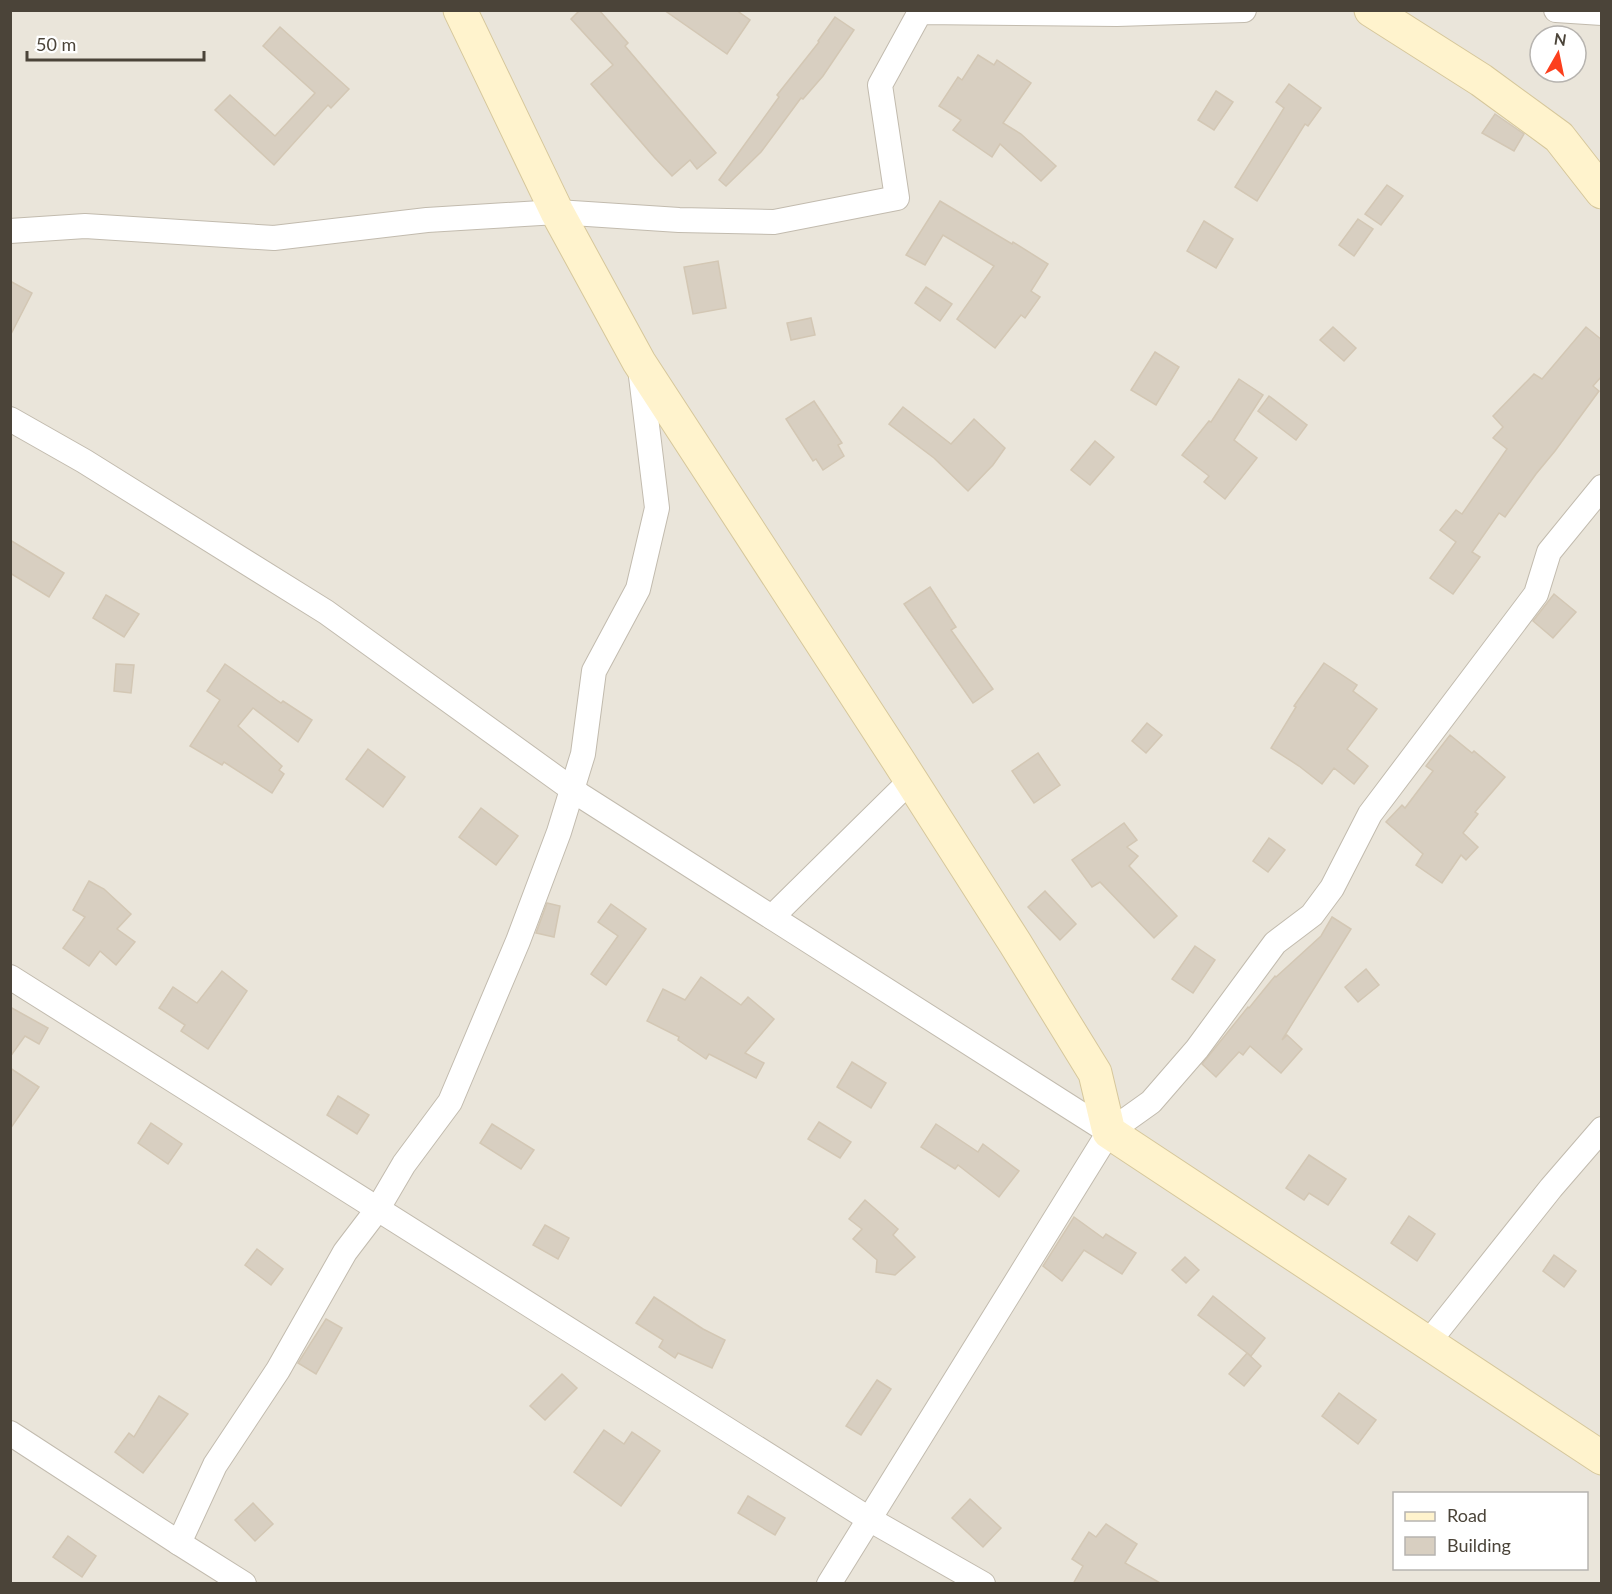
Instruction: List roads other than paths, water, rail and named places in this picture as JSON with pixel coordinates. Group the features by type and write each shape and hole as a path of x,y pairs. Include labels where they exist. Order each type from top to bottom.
{"street":[{"path":"460,10 557,212 639,362 911,780 1095,1073 1109,1132"},
{"path":"10,231 85,226 274,238 427,220 557,212 679,220 774,222 897,198 880,85 920,12 1117,14 1244,10"},
{"path":"1371,10 1481,80 1559,137 1602,192"},
{"path":"1556,10 1602,13"},
{"path":"179,1543 214,1465 278,1370 345,1252 377,1210 404,1164 450,1102 518,941 559,832 584,754 594,671 638,589 657,508 639,362"},
{"path":"10,419 84,461 326,612 572,789 1109,1132 1602,1458"},
{"path":"829,1584 1109,1132 1151,1102 1197,1049 1275,943 1312,915 1332,888 1370,814 1536,594 1549,552 1602,487"},
{"path":"772,917 911,780"},
{"path":"10,977 869,1519 983,1584"},
{"path":"1427,1344 1551,1188 1602,1129"},
{"path":"10,1433 244,1584"}]}
